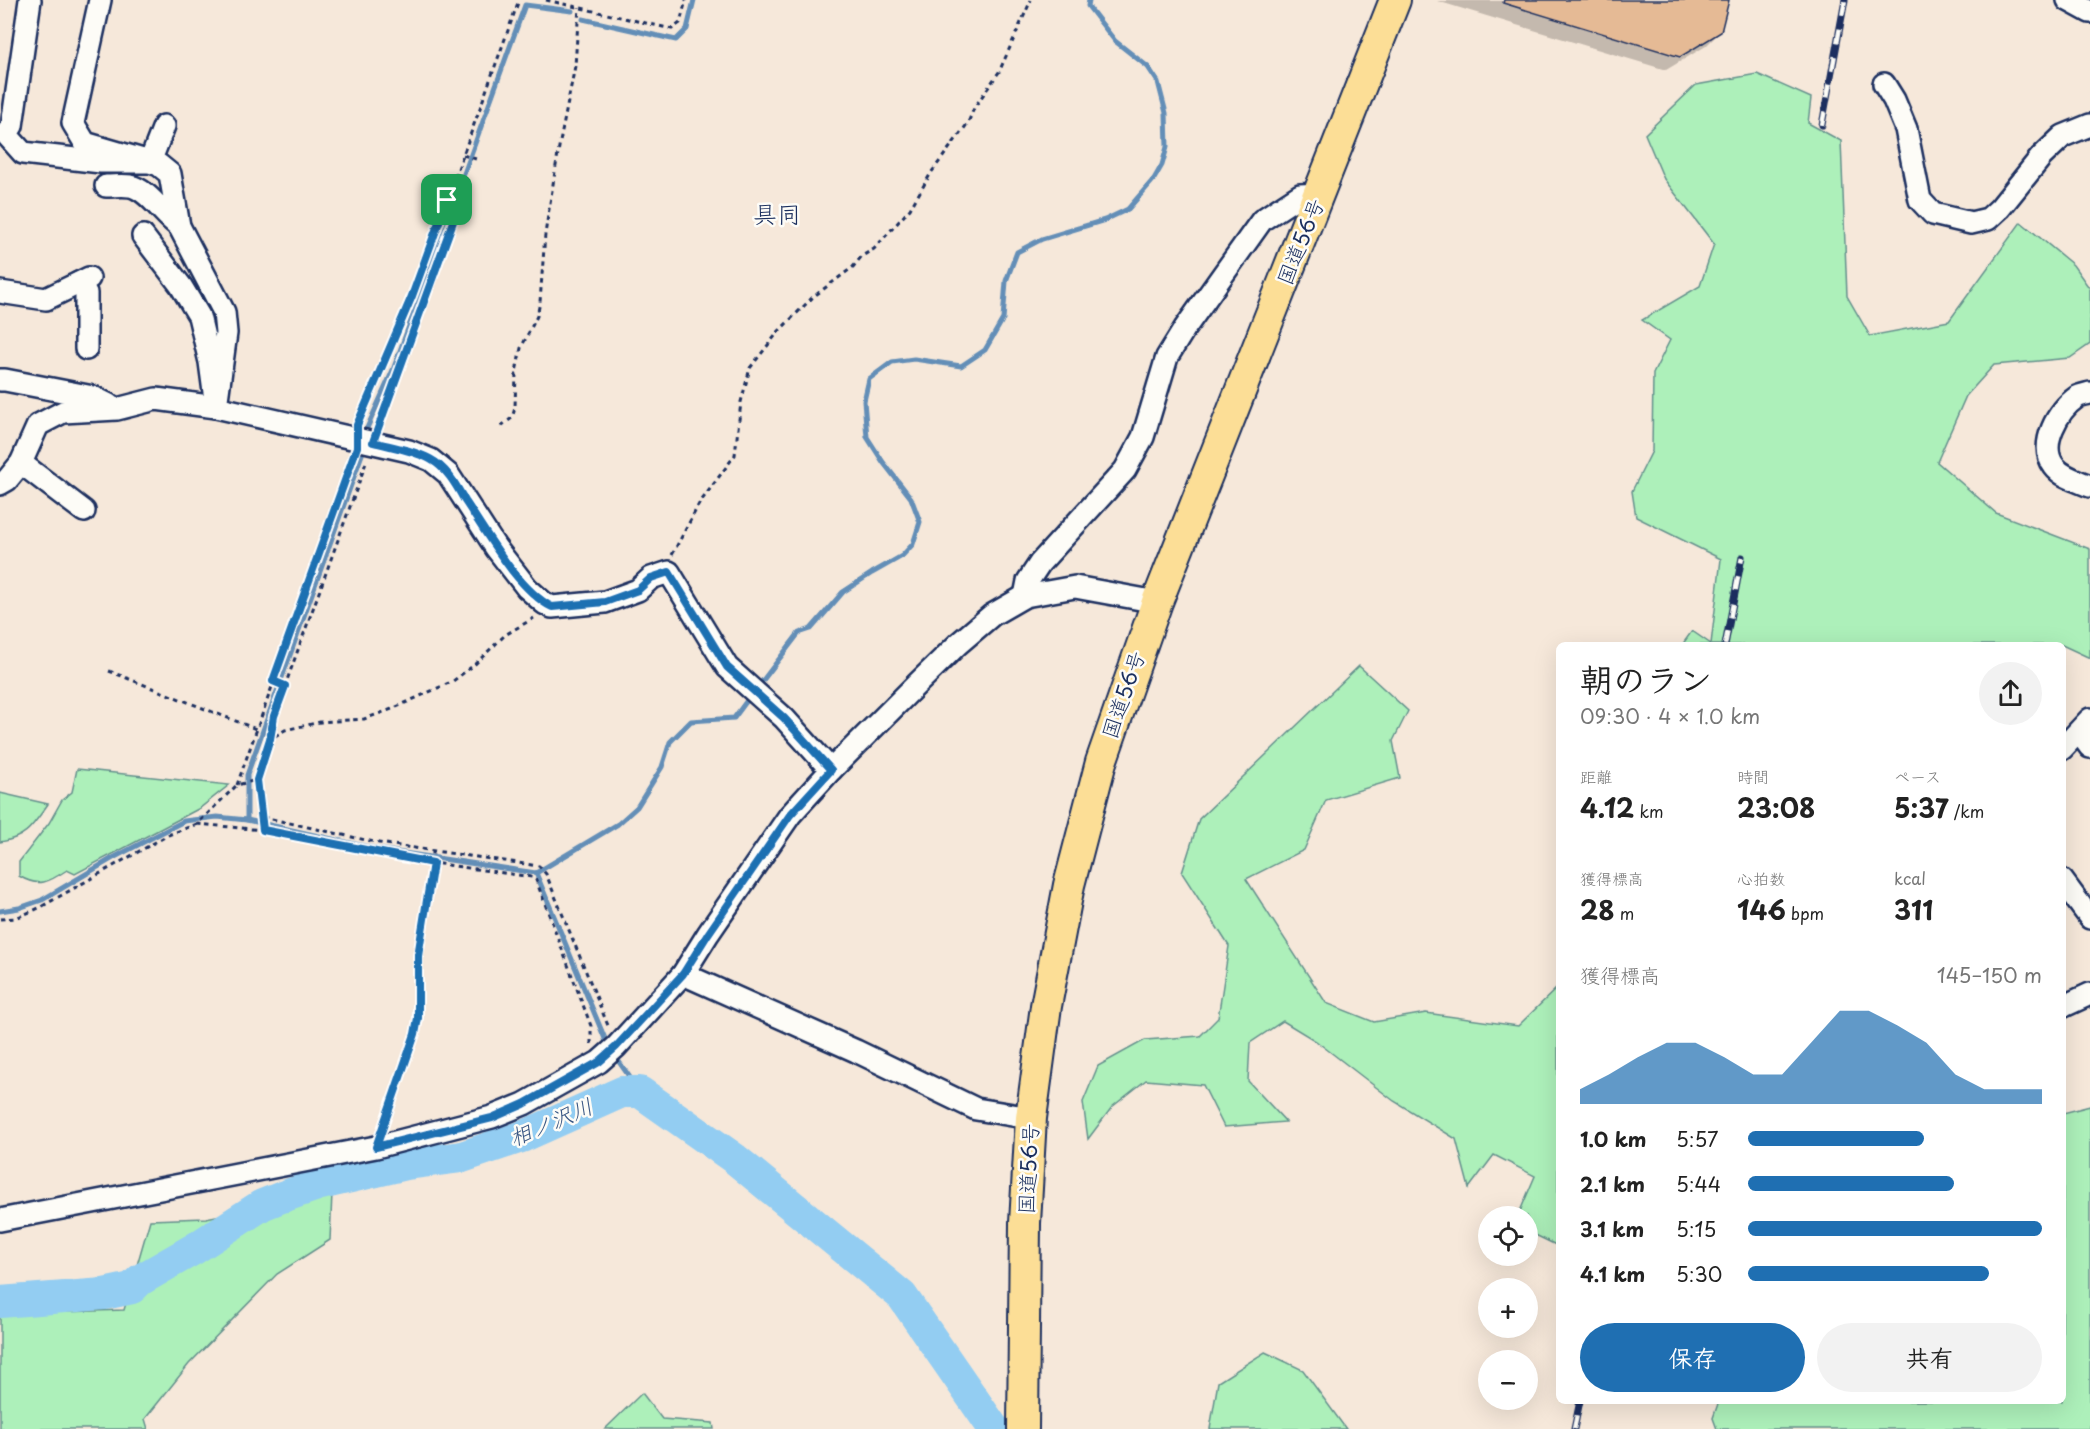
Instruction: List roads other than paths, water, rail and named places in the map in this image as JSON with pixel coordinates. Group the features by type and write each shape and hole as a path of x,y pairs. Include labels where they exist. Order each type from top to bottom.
{"highway":[{"name":"国道56号","path":"1023,1429 1026,1223 1031,1118 1046,1006 1069,885 1101,762 1157,602 1395,0"}],"street":[{"path":"30,0 7,112 12,126 3,138 23,153 101,162 150,162"},
{"path":"100,0 73,123 85,144 159,165 170,174 179,226 224,312 226,333 216,407"},
{"path":"2068,0 2090,12"},
{"path":"1884,84 1894,100 1906,129 1920,200 1933,214 1971,223 1988,219 2000,208 2041,157 2063,136 2090,125"},
{"path":"150,162 164,126"},
{"path":"106,186 132,186 145,193 168,218 179,226"},
{"path":"1025,596 1028,581 1041,563 1125,470 1143,437 1167,357 1262,220 1300,195 1320,194"},
{"path":"143,236 182,286 200,316 210,362 216,407"},
{"path":"0,292 46,299 84,280 86,349"},
{"path":"0,380 93,397 117,409"},
{"path":"2090,393 2078,396 2062,411 2051,435 2047,451 2054,466 2068,477 2090,486"},
{"path":"2,480 21,463 38,425 63,412 117,409 156,399 216,407 409,451 431,460 448,474 502,556 527,588 552,607 605,602 638,590 651,578 669,572 727,667 784,718 831,770"},
{"path":"21,463 84,511"},
{"path":"0,1220 376,1147 492,1118 524,1104 595,1064 618,1044 683,974 790,815 831,770 958,644 992,615 1025,596 1075,587 1157,602"},
{"path":"2066,746 2086,733"},
{"path":"2066,885 2090,918"},
{"path":"683,974 856,1051 975,1109 1031,1118"},
{"path":"2066,1005 2090,994"}],"waterway":[{"path":"583,19 676,40 687,29 694,0"},
{"path":"757,688 799,633 811,629 843,592 902,556 913,544 920,522 911,498 867,437 864,401 869,379 892,362 914,359 961,366 985,350 1003,319 1006,281 1017,252 1042,239 1105,220 1128,209 1154,179 1162,165 1167,147 1166,113 1158,82 1148,67 1115,41 1088,6 1089,0"},
{"path":"366,437 367,428 393,370 525,5 572,11"},
{"path":"247,820 247,775 365,446"},
{"path":"0,911 19,908 42,900 113,858 184,821 217,817 247,820 377,849 536,873 618,824 637,807 662,767 670,742 691,721 734,718 751,695"},
{"path":"536,873 608,1046"},
{"path":"615,1056 640,1092"},
{"name":"相ノ沢川","path":"0,1302 104,1294 132,1288 140,1280 194,1249 262,1205 282,1197 317,1185 407,1164 462,1157 524,1136 622,1092 640,1092 735,1159 902,1296 994,1429"}],"railway":[{"path":"1822,125 1845,0"},
{"path":"1726,642 1742,557"},
{"path":"1574,1429 1579,1404"}],"district":[{"name":"具同","path":"777,215"}]}
